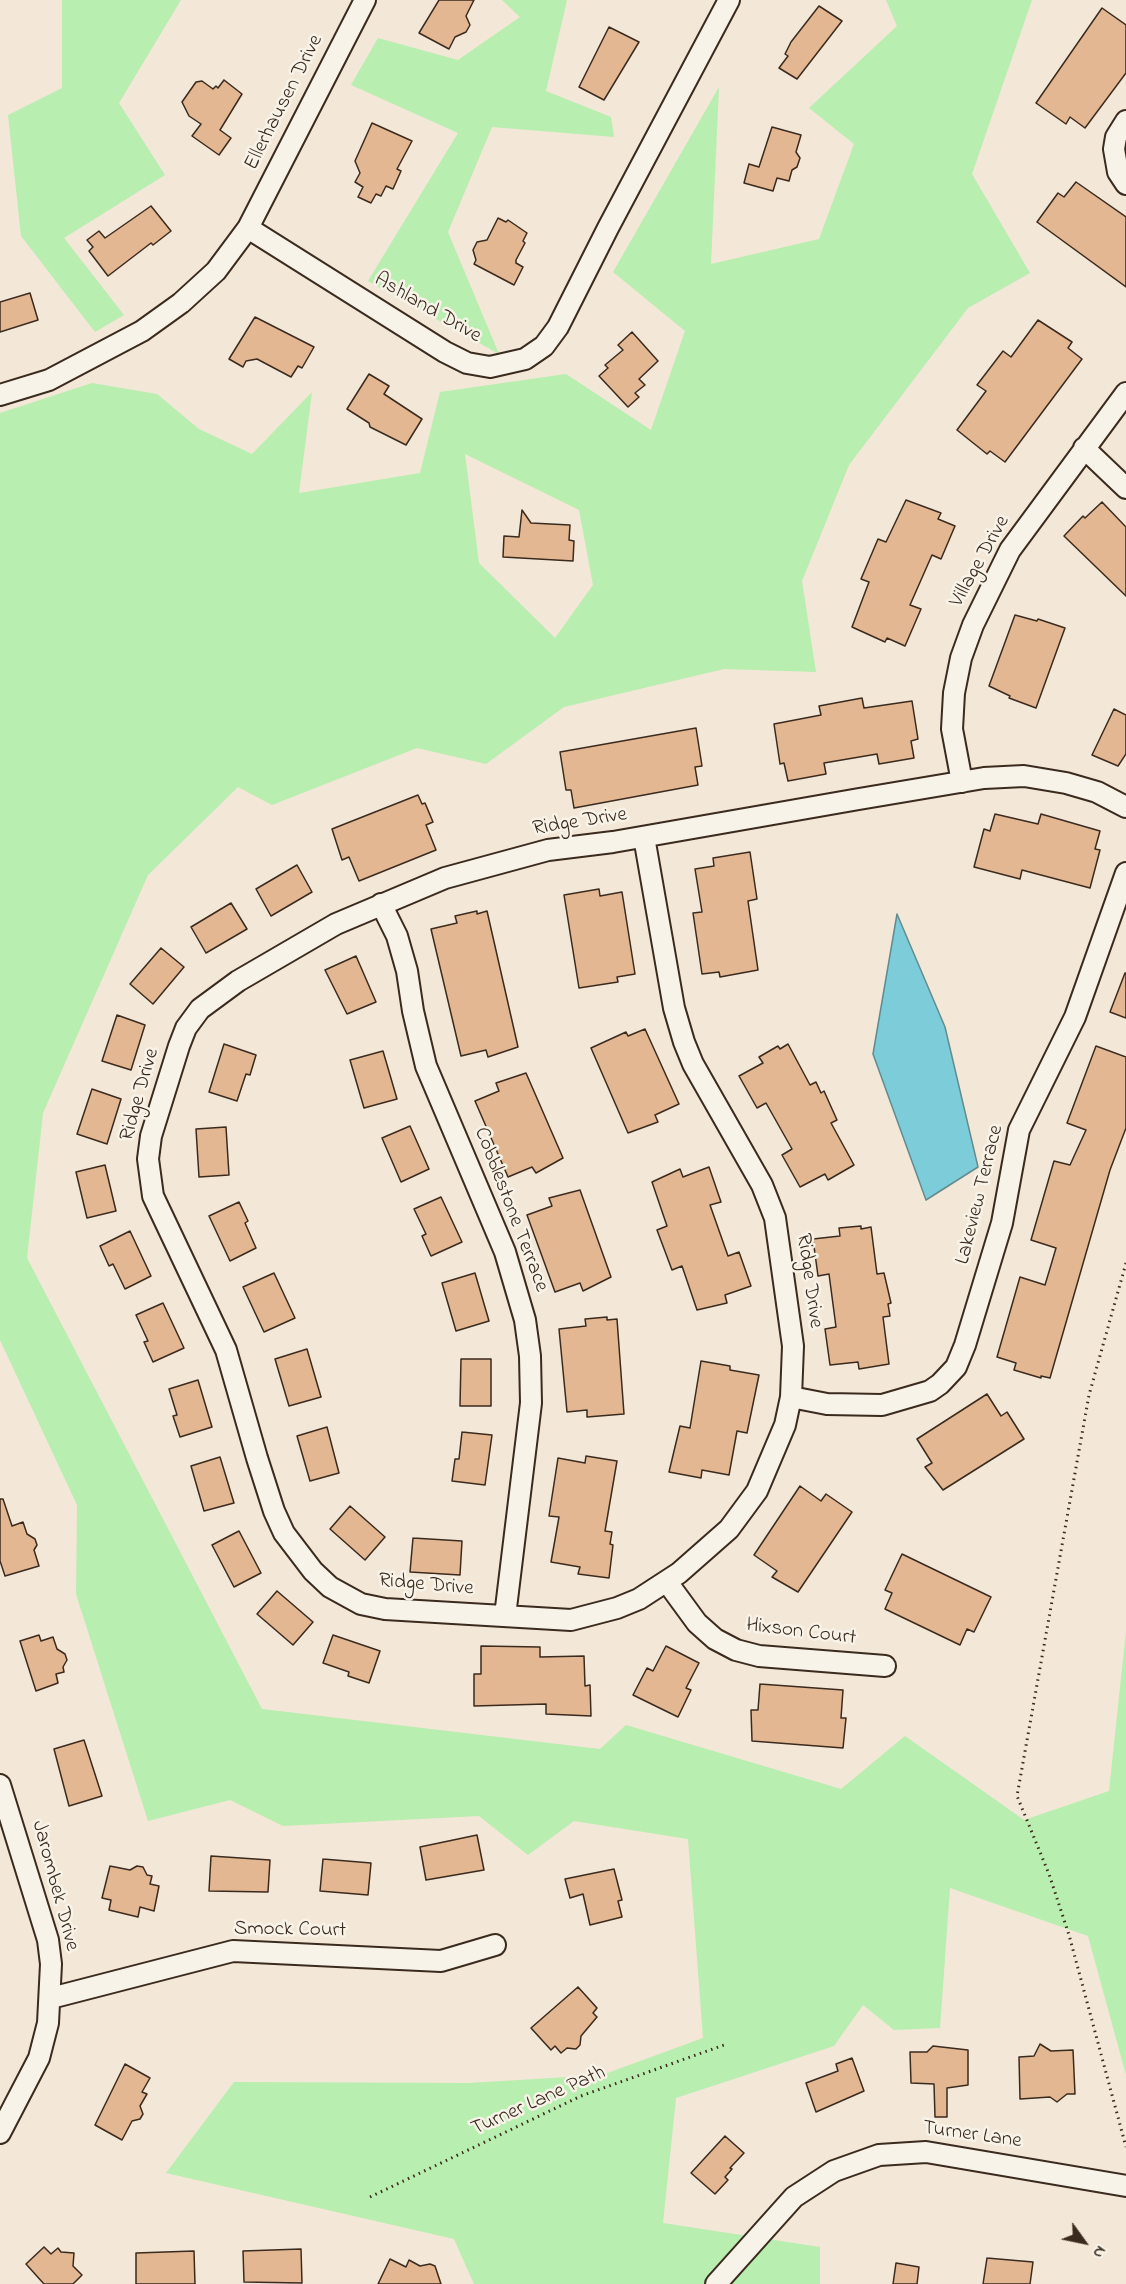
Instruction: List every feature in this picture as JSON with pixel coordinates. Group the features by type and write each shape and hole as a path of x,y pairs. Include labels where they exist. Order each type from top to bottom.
{"street":[{"name":"Ellerhausen Drive","path":"248,228 365,0"},
{"name":"Ashland Drive","path":"248,228 445,352 467,363 490,367 525,359 544,346 558,327 729,0"},
{"path":"1126,121 1116,137 1114,148 1118,172 1126,184"},
{"path":"0,394 49,380 142,331 181,303 216,271 248,228"},
{"name":"Village Drive","path":"962,782 952,729 954,693 961,658 973,625 1010,550 1126,393"},
{"path":"1084,448 1126,488"},
{"name":"Ridge Drive","path":"644,837 674,1008 684,1042 693,1064 762,1185 775,1218 793,1347 791,1397 785,1425 767,1469 744,1511 712,1546 667,1582 639,1599 595,1615 571,1620 385,1609 362,1604 330,1587 297,1552 274,1511 226,1350 153,1196 150,1178 151,1136 186,1028 200,1009 238,981 336,924 446,878 548,850 644,837 962,782 1024,776 1066,783 1097,792 1126,807"},
{"name":"Lakeview Terrace","path":"791,1397 858,1407 882,1405 930,1391 940,1384 956,1366 965,1345 1002,1223 1019,1130 1075,1017 1126,873"},
{"name":"Cobblestone Terrace","path":"381,904 397,936 407,971 426,1066 505,1252 525,1320 530,1356 531,1403 505,1616"},
{"name":"Hixson Court","path":"667,1582 697,1623 715,1639 736,1650 759,1656 885,1666"},
{"name":"Jarombek Drive","path":"0,1785 5,1820 48,1940 51,1998 39,2058 0,2133"},
{"name":"Smock Court","path":"51,1998 233,1951 441,1961 495,1946"},
{"name":"Turner Lane","path":"716,2284 795,2197 834,2171 879,2155 926,2152 1126,2186"}],"path":[{"path":"1126,1263 1089,1395 1017,1796 1049,1874 1070,1935 1126,2147"},
{"name":"Turner Lane Path","path":"370,2197 581,2096 724,2045"}],"green space":[{"path":"62,0 181,0 119,103 165,175 64,238 124,315 95,332 21,236 8,115 62,88"},
{"path":"502,0 567,0 546,91 611,117 614,137 492,127 448,232 499,354 368,281 458,133 351,85 378,38 458,60 520,17"},
{"path":"886,0 1032,0 972,174 1030,273 968,308 849,465 802,581 816,672 724,669 564,707 486,764 417,748 272,805 238,787 148,875 43,1113 27,1258 262,1709 600,1749 626,1725 841,1789 905,1736 1024,1820 1109,1791 1126,1631 1126,2075 1088,1936 950,1888 940,2028 894,2030 863,2005 834,2046 676,2098 663,2223 820,2247 820,2284 474,2284 454,2239 166,2173 234,2082 469,2083 602,2075 703,2038 688,1839 574,1821 528,1855 479,1816 283,1826 230,1800 148,1821 76,1594 77,1505 0,1340 0,413 92,383 157,394 199,429 252,454 312,392 299,493 420,473 440,392 566,374 651,430 685,331 613,272 719,87 711,264 819,239 854,144 809,108 897,26","holes":["465,454 579,510 593,585 555,638 479,563"]}],"water":[{"path":"897,914 945,1027 978,1167 926,1200 873,1054"}],"building":[{"path":"439,0 474,0 466,16 470,25 466,32 455,37 449,49 419,33"},
{"path":"819,6 842,21 797,79 779,68 788,56 785,54 791,42"},
{"path":"1102,8 1126,25 1126,73 1085,128 1070,117 1066,124 1036,103"},
{"path":"609,27 639,42 604,100 579,87"},
{"path":"224,80 242,94 220,130 231,138 219,155 192,136 201,124 189,116 182,102 196,82 202,81 213,89 216,86 218,88"},
{"path":"372,123 412,141 397,169 401,171 393,189 386,186 381,196 376,194 371,203 358,197 363,187 355,182 360,173 355,161"},
{"path":"772,127 801,135 796,152 800,158 797,167 792,170 789,181 777,178 773,191 744,183 749,164 759,167"},
{"path":"1076,182 1126,217 1126,287 1037,222 1058,193 1064,197"},
{"path":"151,206 171,231 153,245 151,243 108,276 89,251 93,247 87,240 99,231 105,238"},
{"path":"498,218 506,222 508,220 527,233 523,241 525,243 516,260 516,263 523,267 514,285 474,264 476,260 473,250 477,242 487,240"},
{"path":"30,293 38,320 0,332 0,302"},
{"path":"255,317 314,347 302,368 298,366 291,377 257,359 246,361 243,367 229,359"},
{"path":"1038,320 1072,342 1068,348 1082,359 1005,462 990,451 987,454 957,430 986,391 977,385 1003,351 1011,357"},
{"path":"632,332 658,361 639,379 645,385 635,393 639,397 628,407 599,376 608,368 605,365 623,350 618,345"},
{"path":"369,374 389,386 384,394 422,419 406,445 370,427 369,423 347,409"},
{"path":"906,500 941,513 938,519 955,526 941,559 932,555 910,605 921,609 905,646 887,638 885,642 852,627 869,582 861,579 878,539 886,542"},
{"path":"1102,502 1126,527 1126,596 1064,536 1083,516 1085,518"},
{"path":"522,510 531,523 570,525 569,540 574,541 573,561 503,557 504,536 519,537"},
{"path":"1015,615 1037,621 1038,619 1065,628 1036,708 1009,698 1010,696 989,686"},
{"path":"862,698 864,708 912,701 918,739 911,741 914,758 879,764 877,754 824,763 826,774 788,781 784,763 780,764 774,724 821,715 819,706"},
{"path":"1114,709 1126,715 1126,754 1118,766 1092,755"},
{"path":"696,728 702,766 695,767 698,785 574,808 571,790 566,790 560,752"},
{"path":"418,795 422,804 425,803 433,822 426,825 436,850 359,881 349,857 342,860 332,829"},
{"path":"995,814 1038,824 1041,814 1100,831 1095,849 1100,850 1090,888 1022,870 1020,879 974,867 984,829 990,831"},
{"path":"750,852 757,899 748,901 758,970 720,977 719,972 702,974 693,913 702,912 695,869 714,866 713,858"},
{"path":"297,865 312,892 271,916 256,889"},
{"path":"599,889 600,896 622,892 635,974 617,977 618,982 579,988 564,895"},
{"path":"231,903 247,929 206,953 191,927"},
{"path":"477,911 477,914 487,911 518,1047 488,1057 486,1050 461,1056 431,929 457,923 455,916"},
{"path":"161,948 184,967 153,1004 130,984"},
{"path":"356,956 376,1002 347,1014 325,970"},
{"path":"1126,973 1126,1018 1110,1012"},
{"path":"117,1015 145,1025 131,1070 102,1061"},
{"path":"645,1029 679,1104 655,1115 658,1122 628,1133 591,1048 626,1032 628,1036"},
{"path":"224,1044 256,1055 250,1075 246,1074 237,1101 209,1092"},
{"path":"788,1044 810,1085 816,1082 821,1093 824,1091 837,1120 831,1123 854,1165 828,1180 825,1174 800,1187 782,1155 792,1149 766,1103 757,1108 739,1076 763,1063 759,1057 778,1046 780,1049"},
{"path":"1096,1046 1126,1057 1126,1128 1110,1170 1050,1378 1041,1376 1041,1378 1014,1370 1016,1363 997,1357 1020,1277 1045,1285 1056,1248 1031,1240 1054,1161 1070,1165 1086,1130 1067,1123"},
{"path":"383,1051 397,1099 364,1108 350,1060"},
{"path":"526,1073 563,1158 536,1173 532,1167 508,1177 475,1101 499,1091 496,1083"},
{"path":"92,1089 121,1099 107,1144 77,1134"},
{"path":"410,1126 429,1169 401,1182 382,1138"},
{"path":"226,1127 229,1175 199,1177 196,1129"},
{"path":"105,1165 116,1211 87,1218 76,1172"},
{"path":"709,1167 721,1202 710,1205 728,1256 739,1252 751,1286 725,1295 727,1303 697,1310 682,1266 672,1270 657,1230 667,1226 652,1182 680,1169 683,1177"},
{"path":"580,1190 611,1277 583,1291 580,1283 555,1292 527,1215 552,1206 549,1198"},
{"path":"441,1197 462,1242 431,1256 422,1236 426,1234 414,1209"},
{"path":"239,1202 248,1221 245,1223 256,1248 230,1261 209,1216"},
{"path":"861,1226 861,1229 871,1227 877,1274 884,1273 891,1303 888,1304 890,1316 883,1317 889,1364 859,1369 858,1362 830,1365 825,1329 836,1327 829,1274 818,1276 813,1239 840,1236 839,1228"},
{"path":"130,1231 151,1276 125,1289 113,1264 109,1266 100,1246"},
{"path":"274,1273 295,1318 264,1332 243,1287"},
{"path":"475,1273 489,1321 456,1331 442,1283"},
{"path":"163,1303 184,1348 153,1362 144,1342 148,1341 136,1315"},
{"path":"607,1317 607,1320 617,1319 624,1414 587,1417 587,1410 567,1412 559,1329 586,1326 585,1319"},
{"path":"307,1349 321,1397 289,1406 275,1359"},
{"path":"461,1359 491,1359 491,1406 460,1406"},
{"path":"701,1361 730,1366 730,1370 759,1375 747,1433 737,1431 729,1475 702,1470 701,1478 669,1472 680,1426 690,1428"},
{"path":"198,1380 212,1427 180,1437 173,1416 177,1415 169,1389"},
{"path":"987,1394 1001,1416 1007,1412 1024,1439 943,1490 925,1467 932,1463 917,1439"},
{"path":"327,1427 339,1473 310,1481 297,1436"},
{"path":"462,1432 492,1435 485,1485 452,1481 455,1459 459,1459"},
{"path":"586,1456 617,1461 605,1531 612,1532 610,1544 613,1545 609,1578 578,1574 580,1567 551,1562 559,1517 549,1516 558,1458 585,1463"},
{"path":"220,1457 234,1503 204,1511 191,1466"},
{"path":"800,1486 821,1501 826,1494 852,1512 798,1592 772,1577 777,1571 754,1555"},
{"path":"0,1499 3,1499 12,1526 23,1522 27,1534 35,1539 37,1545 34,1550 39,1566 5,1576 0,1561"},
{"path":"350,1506 385,1537 365,1560 330,1529"},
{"path":"239,1531 261,1573 234,1587 212,1545"},
{"path":"413,1538 462,1541 460,1575 410,1572"},
{"path":"902,1554 991,1597 974,1632 967,1629 960,1645 885,1609 892,1593 885,1590"},
{"path":"277,1591 313,1622 293,1645 257,1614"},
{"path":"39,1635 41,1641 53,1637 57,1649 65,1654 67,1660 63,1667 64,1672 56,1674 58,1683 36,1691 20,1641"},
{"path":"333,1635 380,1651 369,1683 348,1676 349,1672 323,1663"},
{"path":"481,1646 540,1647 540,1657 584,1656 585,1686 590,1685 591,1716 546,1714 546,1704 474,1706 474,1674 481,1674"},
{"path":"666,1646 699,1663 686,1688 691,1690 678,1717 633,1695 647,1668 653,1671"},
{"path":"760,1684 843,1690 841,1718 846,1718 843,1748 752,1741 751,1710 758,1710"},
{"path":"84,1740 102,1796 69,1806 54,1749"},
{"path":"477,1835 484,1870 426,1880 420,1847"},
{"path":"211,1856 270,1860 268,1892 209,1891"},
{"path":"323,1859 371,1863 368,1895 320,1891"},
{"path":"110,1866 130,1870 137,1866 143,1867 147,1875 152,1876 150,1884 159,1886 154,1911 140,1907 138,1917 109,1910 111,1900 102,1898"},
{"path":"614,1869 622,1900 618,1901 622,1917 590,1925 583,1894 570,1898 565,1879"},
{"path":"578,1987 597,2008 593,2013 597,2017 581,2036 580,2045 576,2049 567,2048 561,2053 555,2046 551,2050 531,2028"},
{"path":"1040,2044 1051,2051 1073,2050 1075,2094 1067,2094 1057,2102 1050,2097 1020,2099 1019,2057 1034,2056"},
{"path":"933,2046 968,2050 968,2085 947,2088 947,2117 935,2117 934,2084 911,2083 910,2052 927,2052"},
{"path":"852,2058 864,2091 816,2112 806,2083 838,2071 836,2064"},
{"path":"125,2064 150,2078 142,2092 147,2094 140,2106 143,2114 140,2119 132,2121 122,2140 95,2125"},
{"path":"725,2136 744,2153 730,2168 732,2169 725,2177 728,2180 715,2194 691,2173"},
{"path":"44,2247 51,2254 58,2248 61,2252 74,2253 73,2266 82,2275 73,2284 44,2284 26,2264"},
{"path":"301,2249 302,2283 244,2282 243,2251"},
{"path":"194,2251 195,2284 136,2284 136,2253"},
{"path":"987,2258 1033,2262 1030,2284 983,2284"},
{"path":"390,2259 406,2267 409,2260 420,2266 430,2264 435,2266 441,2284 378,2284"},
{"path":"896,2263 919,2267 917,2284 893,2284"}]}
